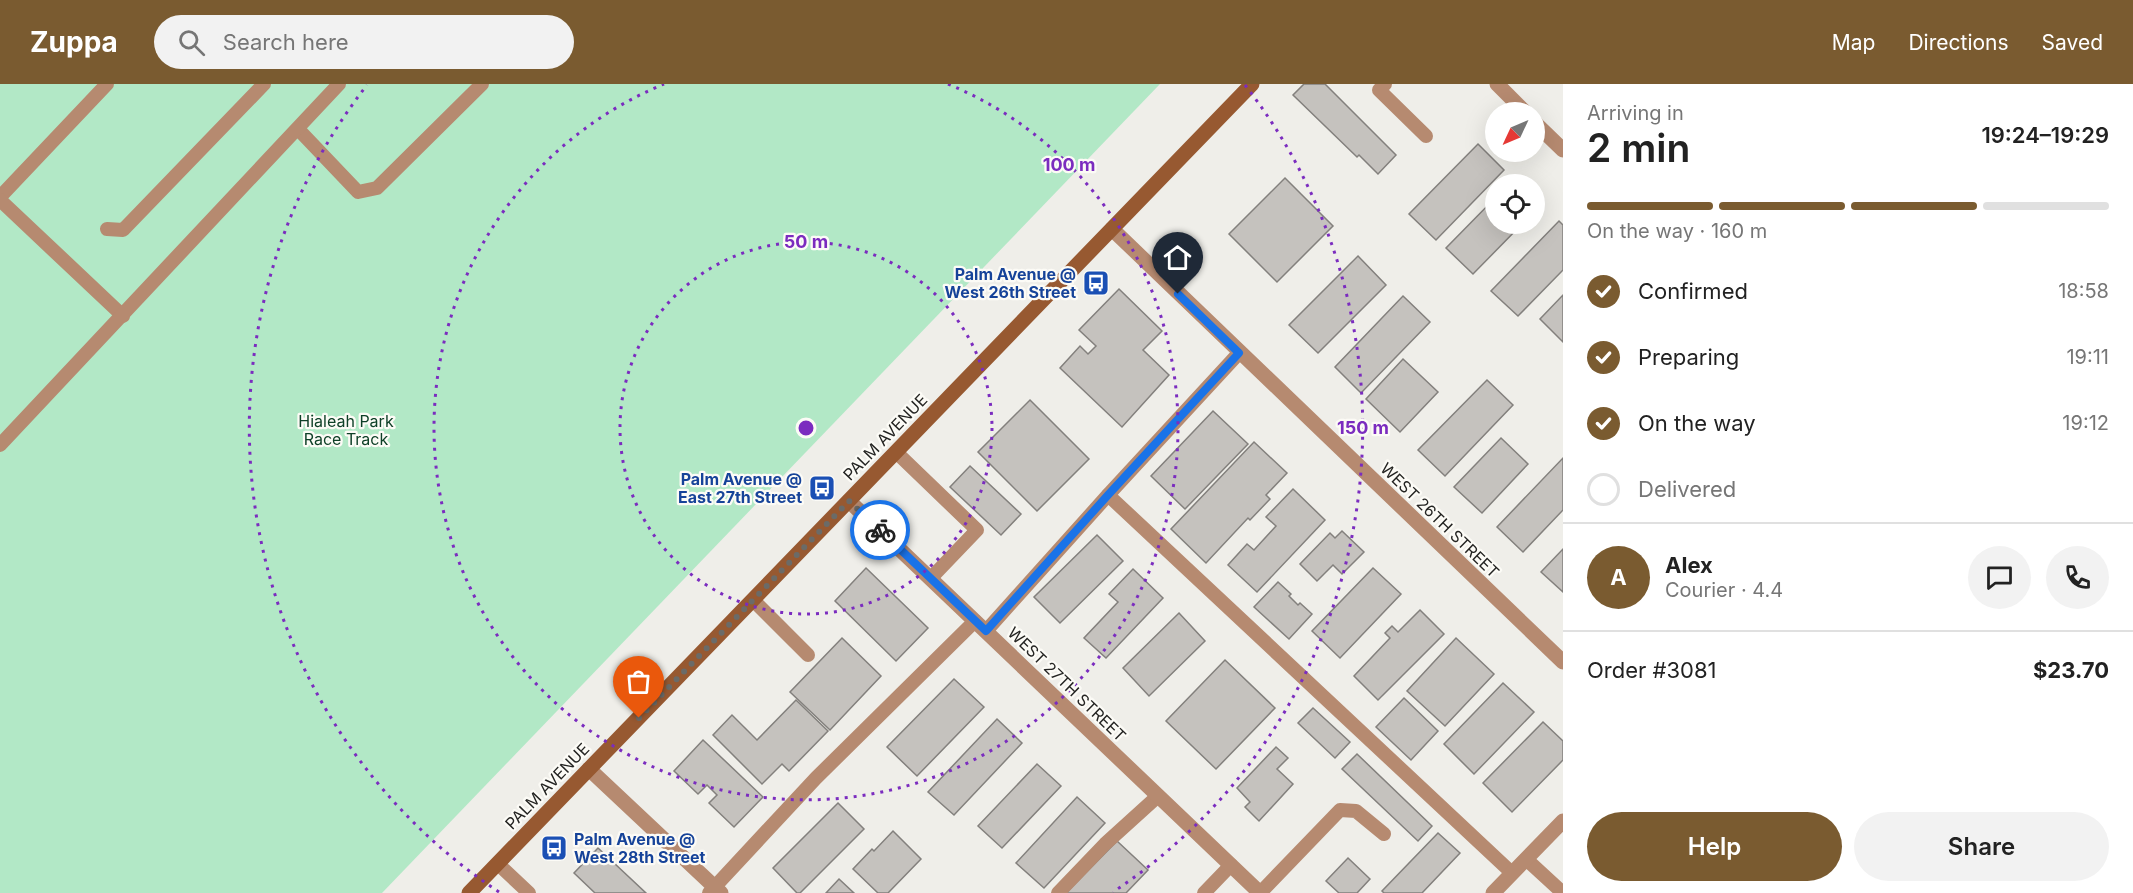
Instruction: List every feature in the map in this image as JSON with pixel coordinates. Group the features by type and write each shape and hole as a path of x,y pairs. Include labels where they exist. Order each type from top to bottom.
{"main road":[{"name":"PALM AVENUE","path":"469,893 1252,84"}],"street":[{"path":"1497,84 1515,102"},
{"path":"1545,133 1563,150"},
{"name":"WEST 26TH STREET","path":"1112,229 1563,662"},
{"name":"WEST 27TH STREET","path":"849,501 1260,893"},
{"path":"589,769 715,891"},
{"path":"1493,893 1563,821"}],"lane":[{"path":"107,84 0,198 123,316"},
{"path":"107,229 123,230 264,84"},
{"path":"0,445 339,84"},
{"path":"298,129 358,192 377,188 482,84"},
{"path":"1385,84 1379,90 1426,136"},
{"path":"715,891 816,778 980,626 1108,495 1239,353"},
{"path":"897,452 977,530 931,578"},
{"path":"1108,495 1512,873"},
{"path":"753,600 808,655"},
{"path":"1058,893 1105,844 1158,796"},
{"path":"1260,893 1340,810 1356,811 1384,834"},
{"path":"1526,859 1563,893"},
{"path":"498,864 529,893"},
{"path":"1204,893 1231,865"}],"green space":[{"name":"Hialeah Park Race Track","path":"0,84 1160,84 382,893 0,893"}],"building":[{"path":"1304,84 1325,84 1396,155 1378,174 1359,155 1357,157 1293,95"},
{"path":"1478,144 1485,151 1485,162 1496,162 1504,170 1500,174 1485,174 1485,190 1436,240 1409,214"},
{"path":"1285,178 1333,226 1277,282 1229,234"},
{"path":"1485,208 1485,234 1512,234 1473,274 1446,248"},
{"path":"1559,221 1563,225 1563,270 1518,316 1491,291"},
{"path":"1358,256 1386,285 1318,353 1289,325"},
{"path":"1119,289 1162,331 1143,350 1169,375 1122,427 1060,368 1080,346 1088,354 1096,346 1079,330"},
{"path":"1563,295 1563,342 1540,319"},
{"path":"1403,296 1430,322 1361,393 1335,367"},
{"path":"1403,359 1438,392 1400,432 1366,399"},
{"path":"1487,380 1513,405 1445,476 1418,450"},
{"path":"1030,400 1089,459 1037,511 978,452"},
{"path":"1213,411 1248,444 1185,509 1151,476"},
{"path":"1501,438 1528,464 1482,513 1454,487"},
{"path":"1254,442 1287,473 1266,495 1270,499 1250,520 1248,518 1206,563 1171,529"},
{"path":"1563,458 1563,510 1523,552 1497,527"},
{"path":"970,466 1021,514 1001,535 950,487"},
{"path":"1293,489 1325,520 1257,592 1228,565 1247,544 1254,550 1276,526 1266,517"},
{"path":"1342,531 1364,552 1342,574 1333,565 1317,581 1300,564 1330,533 1335,538"},
{"path":"1097,535 1123,561 1060,623 1034,597"},
{"path":"1563,549 1563,592 1541,572"},
{"path":"866,568 928,628 896,661 835,601"},
{"path":"1373,568 1401,594 1340,658 1312,631"},
{"path":"1133,569 1163,598 1106,658 1084,638 1118,602 1109,594"},
{"path":"1278,582 1291,594 1289,596 1298,605 1300,603 1312,614 1289,639 1254,607"},
{"path":"1420,610 1444,634 1378,700 1354,676 1390,638 1385,633 1392,626 1398,632"},
{"path":"1179,613 1205,641 1149,696 1123,668"},
{"path":"842,638 881,676 830,730 790,692"},
{"path":"1456,638 1494,674 1445,726 1407,691"},
{"path":"1225,660 1275,708 1216,769 1166,721"},
{"path":"954,679 984,707 917,776 887,747"},
{"path":"1503,683 1534,712 1474,774 1444,744"},
{"path":"1404,698 1438,731 1411,760 1376,727"},
{"path":"796,700 828,731 789,771 782,764 762,784 713,735 732,715 757,740"},
{"path":"1313,708 1350,742 1335,758 1298,723"},
{"path":"997,719 1022,743 954,815 928,792"},
{"path":"1543,722 1563,741 1563,760 1512,812 1483,783"},
{"path":"703,740 763,797 734,827 709,803 717,795 707,785 698,794 674,771"},
{"path":"1276,747 1288,758 1277,769 1293,784 1259,821 1245,807 1250,802 1237,788"},
{"path":"1357,754 1432,826 1418,841 1342,769"},
{"path":"1037,764 1061,786 1002,848 978,826"},
{"path":"1077,797 1105,823 1044,888 1016,863"},
{"path":"838,803 864,829 800,893 797,893 773,868"},
{"path":"893,831 921,859 888,893 878,893 853,869"},
{"path":"1438,833 1460,853 1422,893 1384,893 1382,891"},
{"path":"1117,841 1148,870 1126,893 1066,893"},
{"path":"598,848 646,893 595,893 574,873"},
{"path":"1348,858 1370,879 1357,893 1339,893 1326,881"},
{"path":"839,879 854,893 826,893"}],"way so far":[{"path":"639,718 849,501 880,530"}],"place":[{"name":"Palm Avenue @ West 26th Street","path":"1096,283"},
{"name":"Palm Avenue @ East 27th Street","path":"822,488"},
{"name":"Palm Avenue @ West 28th Street","path":"554,848"}],"route":[{"path":"880,530 986,631 1239,353 1178,294"}]}
